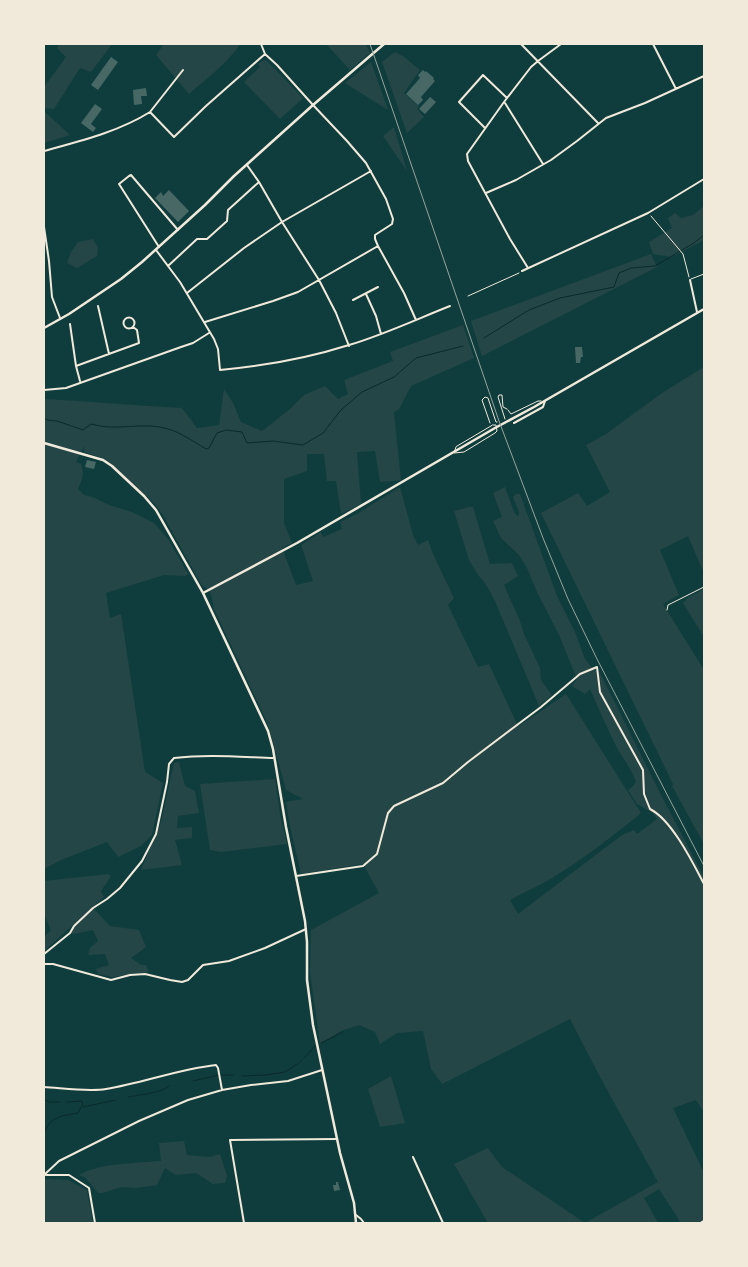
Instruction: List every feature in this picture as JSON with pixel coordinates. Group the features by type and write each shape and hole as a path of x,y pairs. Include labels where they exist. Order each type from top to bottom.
{"street":[{"path":"262,44 265,54 357,151 371,171 386,199 393,219 392,224 375,235 375,239 416,320"},
{"path":"44,328 61,319 120,279 160,247 313,105 384,44"},
{"path":"521,44 598,123"},
{"path":"528,268 510,239 468,160 467,154 507,98 538,61 561,44"},
{"path":"653,44 676,89"},
{"path":"150,112 174,137 265,54"},
{"path":"44,151 118,129 135,122 150,112 183,70"},
{"path":"485,128 459,102 483,75 507,98"},
{"path":"486,193 516,180 543,164 572,145 606,118 704,76"},
{"path":"504,102 543,164"},
{"path":"247,165 319,280 336,312 349,346"},
{"path":"186,293 244,248 282,222 371,171"},
{"path":"160,247 119,184 131,175 178,230"},
{"path":"522,271 648,213 704,179"},
{"path":"168,266 196,239 207,239 227,221 228,210 259,182"},
{"path":"44,227 52,297 61,319"},
{"path":"204,323 298,292 378,246"},
{"path":"156,250 180,282 214,339 218,349 220,370 283,361 349,346 450,306"},
{"path":"690,280 698,313"},
{"path":"353,300 378,287"},
{"path":"366,294 382,334"},
{"path":"98,306 109,354"},
{"path":"203,593 297,543 704,309"},
{"path":"76,366 139,343 136,330 133,327 134,322 129,318 125,320 124,325 126,328 133,327"},
{"path":"70,324 80,382"},
{"path":"44,390 66,388 192,343 209,333"},
{"path":"514,423 543,407 545,401"},
{"path":"44,442 103,460 144,496 156,510 203,593 264,721 271,740 306,929 308,988 313,1025 337,1139 354,1203 356,1223"},
{"path":"296,876 363,866 377,854 388,813 394,806 443,783 580,674 597,667 600,692 643,770 644,794 650,809 676,835 692,858 704,884"},
{"path":"44,954 70,933 74,926 93,908 120,888 142,861 156,834 169,764 174,758 236,756 274,758"},
{"path":"44,964 53,964 111,980 130,975 145,974 182,982 188,980 203,965 229,961 265,948 306,929"},
{"path":"44,1087 104,1090 204,1066 216,1065 222,1090"},
{"path":"44,1175 59,1161 139,1121 188,1100 222,1090 288,1081 322,1070"},
{"path":"244,1223 230,1140 337,1139"},
{"path":"414,1157 443,1223"},
{"path":"44,1175 69,1175 89,1188 95,1223"},
{"path":"356,1216 364,1223"}],"lane":[{"path":"690,280 704,274"},
{"path":"508,410 511,414 538,401 545,401"},
{"path":"491,426 496,426 498,429 495,433 464,452 454,453 456,447 491,426"},
{"path":"667,610 668,605 704,587"}],"path":[{"path":"648,213 683,254 690,280"},
{"path":"468,296 522,271"},
{"path":"505,419 499,395 502,395 504,407 508,410"},
{"path":"491,426 482,400 485,397 488,398 496,422"}],"shaded area":[{"path":"59,44 112,44 91,72 80,68 54,109 44,108 44,87 66,57 57,48"},
{"path":"164,44 240,44 223,64 189,94 156,55"},
{"path":"326,44 366,44 370,53 350,70"},
{"path":"395,52 420,70 404,93 419,106 417,109 424,117 407,133 382,62"},
{"path":"264,60 303,98 280,119 244,82 260,67 258,64"},
{"path":"371,62 388,110 345,83"},
{"path":"44,111 70,135 44,143"},
{"path":"394,127 407,171 383,136"},
{"path":"704,206 704,240 672,257 653,254 649,242 672,228 668,218 675,213 681,218 693,215"},
{"path":"93,239 98,248 97,256 77,268 67,263 71,252 78,242"},
{"path":"651,254 657,267 482,356 471,321"},
{"path":"463,325 474,358 411,386 399,409 394,412 401,480 380,482 375,451 357,452 361,504 341,514 336,481 327,481 324,454 307,454 307,471 284,479 284,523 292,543 282,548 296,585 313,581 301,545 321,532 323,537 342,529 340,522 357,514 400,487 413,535 418,545 428,540 454,598 448,605 478,667 489,664 519,726 566,694 641,813 575,863 547,881 510,900 518,914 622,835 634,830 637,834 657,819 653,813 637,804 628,790 636,782 615,744 590,689 585,694 572,686 577,679 559,635 527,568 519,555 501,538 493,521 502,517 493,493 505,487 517,516 519,512 513,497 516,494 520,494 557,596 575,632 585,659 592,668 599,671 704,877 704,1112 696,1100 673,1108 704,1173 704,1223 681,1223 659,1189 644,1198 658,1223 585,1223 658,1182 570,1019 442,1084 431,1069 423,1031 397,1033 380,1044 375,1032 359,1025 341,1031 320,1044 310,972 311,930 379,893 363,864 301,874 286,802 303,799 286,790 266,720 214,609 210,592 202,586 163,515 154,503 110,463 84,452 84,446 76,462 81,464 83,471 78,489 84,495 132,512 154,523 168,539 188,574 185,576 164,575 106,593 110,618 121,614 145,772 163,783 152,835 141,846 118,857 107,842 61,860 44,869 44,399 182,408 197,428 219,425 224,389 233,403 241,422 262,431 290,409 304,395 325,386 338,399 348,394 344,380 393,361 390,352"},
{"path":"704,367 704,573 688,536 660,550 679,595 663,604 704,670 704,844 672,786 673,784 541,513 578,493 587,506 610,492 586,445 606,434 662,393"},
{"path":"473,507 490,564 512,563 518,576 504,585 540,668 541,680 552,695 539,706 495,601 469,560 454,511"},
{"path":"704,589 704,637 683,603 687,598"},
{"path":"179,762 185,786 195,791 199,813 178,816 177,828 192,827 192,838 175,840 182,865 141,870 161,822 174,763"},
{"path":"275,779 287,844 221,852 210,850 200,784"},
{"path":"108,874 111,876 101,891 104,897 44,951 44,937 51,930 44,914 44,881"},
{"path":"93,908 110,926 139,930 146,947 131,958 141,965 146,965 149,972 112,977 98,974 96,969 109,965 105,954 88,955 90,948 98,941 93,930 74,934 70,933 74,926"},
{"path":"391,1076 405,1123 380,1127 368,1089"},
{"path":"184,1141 187,1155 210,1157 220,1154 227,1176 225,1183 213,1184 196,1173 176,1175 165,1168 157,1185 136,1188 121,1187 98,1193 86,1178 79,1175 108,1166 161,1161 159,1143"},
{"path":"488,1148 502,1167 585,1223 488,1223 454,1164"},
{"path":"44,1180 68,1180 87,1190 93,1223 44,1223"}],"building":[{"path":"111,57 118,62 98,90 91,85"},
{"path":"423,70 434,78 435,81 421,97 423,100 418,105 406,94 420,78 418,75"},
{"path":"146,88 147,96 141,96 142,104 134,105 133,90"},
{"path":"430,97 436,102 425,114 419,109"},
{"path":"95,104 102,109 91,124 96,128 93,132 81,123"},
{"path":"169,190 189,211 178,222 155,198 161,192 163,196"},
{"path":"575,347 582,347 583,357 581,357 580,363 576,363"},
{"path":"87,460 96,462 94,469 85,467"},
{"path":"336,1182 338,1182 340,1190 334,1191 333,1185 336,1185"}],"waterway":[{"path":"484,338 529,310 560,298 614,287 619,273 631,268 655,266 704,235"},
{"path":"44,418 83,430 91,424 110,427 159,427 177,432 206,449 209,448 217,433 226,430 242,432 247,443 273,441 303,445 323,433 341,410 362,392 394,377 416,358 463,346"},
{"path":"321,1043 343,1032"},
{"path":"304,1058 315,1046"},
{"path":"299,1063 302,1060"},
{"path":"242,1076 285,1072 297,1064"},
{"path":"193,1081 219,1075"},
{"path":"221,1075 233,1075"},
{"path":"128,1097 156,1092 169,1086"},
{"path":"44,1099 49,1102 60,1102"},
{"path":"66,1102 82,1101 83,1107 116,1100"},
{"path":"44,1134 46,1128 53,1120 78,1113 81,1107"}],"railway":[{"path":"370,44 499,421 543,538 568,599 597,659 704,866"}]}
